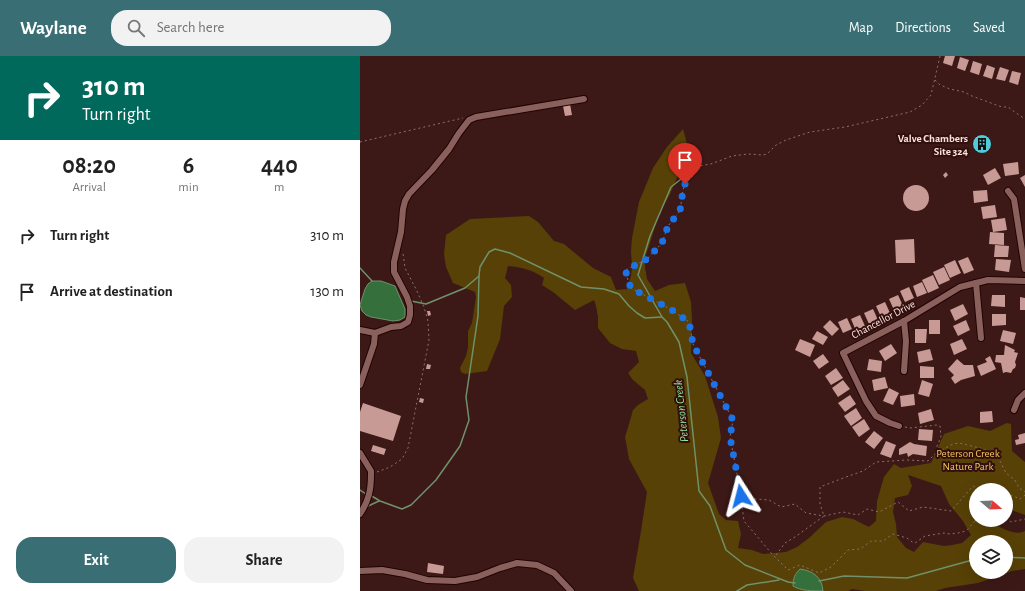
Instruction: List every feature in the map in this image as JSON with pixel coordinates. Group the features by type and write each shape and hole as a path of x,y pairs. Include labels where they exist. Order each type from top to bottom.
{"street":[{"path":"360,330 375,333 401,326 408,322 410,306 394,272 394,262 401,232 405,201 409,194 432,170 449,149 469,120 476,117 584,99"},
{"path":"1008,191 1014,199 1025,269"},
{"name":"Chancellor Drive","path":"899,426 876,416 866,401 843,353 904,321 960,288 988,280 1025,281"},
{"path":"976,283 981,338"},
{"path":"904,321 906,341 904,371"},
{"path":"360,385 374,344 375,333"},
{"path":"1014,410 1018,400 1025,393"},
{"path":"360,453 371,471 371,488 368,501 360,514"},
{"path":"360,571 382,570 427,580 455,581 477,577 517,563 537,565 554,573 571,591"}],"path":[{"path":"940,56 930,95 922,105 910,112 845,127 810,132 776,145 767,154 732,156 711,164 699,166 694,175 685,184 680,211 668,226 662,243 647,259 626,270 628,283 631,288 672,310 689,322 693,344 733,420 730,437 744,521 788,570 800,565 818,573 831,567 848,550 860,549 871,541 883,541 893,534 907,538 912,542 917,542 925,536 944,533 958,533 966,531 970,527"},
{"path":"934,80 940,86 960,91 1002,107 1010,108 1025,119"},
{"path":"360,142 462,118 476,117"},
{"path":"371,474 390,467 402,459 408,448 429,340 428,321 424,307 405,268 402,252"},
{"path":"899,426 910,428 940,426 941,437 936,453"},
{"path":"824,516 820,504 820,487 846,476 864,471 876,462 907,460 928,461 936,453 953,444 959,443 980,448 998,457 1006,473 1015,480 1019,488 1025,492"},
{"path":"739,484 755,498 769,500 781,507 795,504 806,513 824,516 843,512 858,515 868,509 879,512 898,502 909,511 923,507 951,511 969,491"},
{"path":"1013,496 1020,499 1025,495"},
{"path":"776,556 785,543 824,516"},
{"path":"1013,522 1025,519"}],"green space":[{"name":"Peterson Creek Nature Park","path":"683,129 689,151 670,194 659,214 645,257 645,267 647,279 655,291 669,285 685,283 691,302 691,353 705,376 718,417 721,438 708,483 719,514 726,520 738,521 741,534 738,548 752,550 763,554 786,552 797,547 809,538 826,522 842,517 853,519 869,527 876,521 877,501 884,477 894,464 901,468 931,463 944,434 968,426 990,431 1007,423 1011,424 1012,451 1025,462 1025,515 1013,511 1013,483 969,483 969,527 1000,527 1018,533 1025,531 1025,569 1013,571 1013,535 971,535 963,521 949,504 941,486 908,475 912,486 908,495 895,498 893,512 897,537 906,548 914,552 923,542 944,546 962,543 969,537 969,579 989,579 978,583 945,588 936,591 865,591 852,589 848,591 639,591 633,578 647,492 629,459 625,437 633,410 648,399 645,390 633,380 628,373 639,362 636,351 622,349 610,343 598,328 598,317 594,300 575,310 542,285 544,278 540,275 527,269 508,266 505,278 511,285 512,297 504,306 500,339 487,371 465,374 461,372 460,368 466,356 468,347 468,331 472,323 476,297 475,292 453,283 446,267 444,254 446,235 470,219 529,216 538,222 554,241 564,244 593,268 611,277 616,290 627,289 631,276 632,238 639,202 653,168 667,147"}],"shaded area":[{"path":"372,281 381,281 395,286 405,309 405,317 400,320 393,321 371,317 362,311 360,305 365,289"},
{"path":"800,569 809,571 819,578 823,591 803,590 793,586 795,576"}],"building":[{"path":"945,56 955,56 952,66 943,63"},
{"path":"960,57 969,60 965,71 957,68"},
{"path":"973,61 982,64 979,75 970,72"},
{"path":"987,65 995,68 992,79 983,76"},
{"path":"1000,67 1009,70 1005,81 996,79"},
{"path":"1012,71 1021,73 1018,85 1009,82"},
{"path":"570,104 572,115 565,116 563,106"},
{"name":"Valve Chambers Site 324","path":"983,140 985,142 982,146 979,142"},
{"path":"1018,162 1019,174 1005,176 1003,164"},
{"path":"995,168 1001,178 988,185 983,175"},
{"name":"Valve Chambers Site 324","path":"946,172 948,175 945,178 943,175"},
{"path":"1025,175 1025,187 1020,178"},
{"path":"916,185 925,189 929,198 925,207 916,211 907,207 903,198 907,189"},
{"path":"987,190 988,201 974,203 973,191"},
{"path":"995,205 997,217 983,219 981,207"},
{"path":"1005,218 1007,230 993,232 991,220"},
{"path":"990,232 1004,233 1004,245 989,244"},
{"path":"914,239 915,263 896,263 895,240"},
{"path":"995,245 1009,246 1008,257 994,257"},
{"path":"968,257 974,270 964,274 958,261"},
{"path":"996,259 1011,260 1009,272 995,270"},
{"path":"955,260 961,273 950,278 944,265"},
{"path":"944,267 950,280 939,285 933,272"},
{"path":"933,275 939,288 928,293 922,280"},
{"path":"922,282 927,293 917,297 913,286"},
{"path":"909,287 914,298 905,302 900,291"},
{"path":"898,295 903,306 894,310 889,299"},
{"path":"992,295 1005,295 1005,307 991,306"},
{"path":"1020,297 1025,298 1025,310 1020,310"},
{"path":"885,302 890,313 881,317 876,306"},
{"path":"963,304 968,314 955,321 950,310"},
{"path":"873,309 878,320 869,324 864,313"},
{"path":"427,311 430,311 431,315 428,316"},
{"path":"992,314 1006,314 1006,325 992,326"},
{"path":"860,315 865,326 856,331 851,319"},
{"path":"847,318 852,329 843,333 838,322"},
{"path":"830,320 839,329 832,336 823,327"},
{"path":"929,320 940,320 940,334 929,334"},
{"path":"966,320 970,330 958,336 953,326"},
{"path":"915,329 927,329 926,343 915,343"},
{"path":"1003,330 1016,333 1013,344 1000,341"},
{"path":"817,331 828,337 823,345 812,339"},
{"path":"800,339 815,345 810,357 795,350"},
{"path":"962,339 967,349 954,355 950,344"},
{"path":"891,344 897,353 885,361 879,351"},
{"path":"1005,345 1015,350 1014,352 1018,353 1015,368 1011,373 1003,373 1001,363 995,362 996,355 1004,355"},
{"path":"930,349 933,360 919,363 917,352"},
{"path":"823,354 829,362 819,369 813,361"},
{"path":"990,356 996,369 981,376 977,366 987,362 985,359"},
{"path":"869,359 882,361 881,372 867,370"},
{"path":"957,359 964,365 973,365 975,376 961,380 955,384 951,378 954,375 948,369"},
{"path":"427,364 431,365 430,369 426,369"},
{"path":"920,366 934,367 934,378 920,378"},
{"path":"836,368 843,378 831,385 825,376"},
{"path":"885,377 888,388 874,391 872,380"},
{"path":"843,380 850,389 838,397 832,388"},
{"path":"922,380 933,384 929,397 918,394"},
{"path":"889,388 899,393 893,405 883,401"},
{"path":"914,394 915,405 901,407 900,396"},
{"path":"850,395 856,404 845,412 838,403"},
{"path":"420,398 424,399 423,403 419,402"},
{"path":"363,403 401,416 393,441 360,431 360,412"},
{"path":"856,408 862,418 851,426 844,416"},
{"path":"931,409 934,420 920,424 918,413"},
{"path":"992,411 993,422 980,423 980,412"},
{"path":"864,419 870,429 859,437 852,427"},
{"path":"919,429 933,430 932,441 918,440"},
{"path":"874,431 883,438 874,449 865,442"},
{"path":"1025,433 1025,443 1016,445 1015,440 1019,439 1018,435"},
{"path":"886,441 896,445 891,458 880,454"},
{"path":"910,442 927,446 926,456 913,454 908,457 907,453 899,455 899,449"},
{"path":"373,445 386,449 384,455 371,451"},
{"path":"428,563 444,566 443,574 427,572"}],"waterway":[{"name":"Peterson Creek","path":"690,172 671,187 650,236 638,275 662,317 667,322 679,342 687,377 699,491 710,506 726,550 745,565 788,582 795,583"},
{"name":"Peterson Creek","path":"370,495 380,501 402,509 411,505 436,480 460,446 469,420 466,397 478,316 480,267 489,252 495,249 510,253 581,287 604,289 619,294 629,306 645,318 662,317"},
{"path":"360,268 372,281"},
{"path":"411,301 426,304 465,288 479,276"},
{"name":"Peterson Creek","path":"360,490 366,494"},
{"path":"366,507 379,501"},
{"name":"Peterson Creek","path":"1013,557 1025,558"},
{"name":"Peterson Creek","path":"819,581 844,576 907,578 969,561"},
{"path":"737,591 747,585 779,580"}],"place":[{"name":"Valve Chambers Site 324","path":"982,144"}],"route":[{"path":"685,184 680,211 668,226 662,243 647,259 626,270 626,274 631,288 672,310 689,322 693,344 733,420 730,437 741,496"}]}
